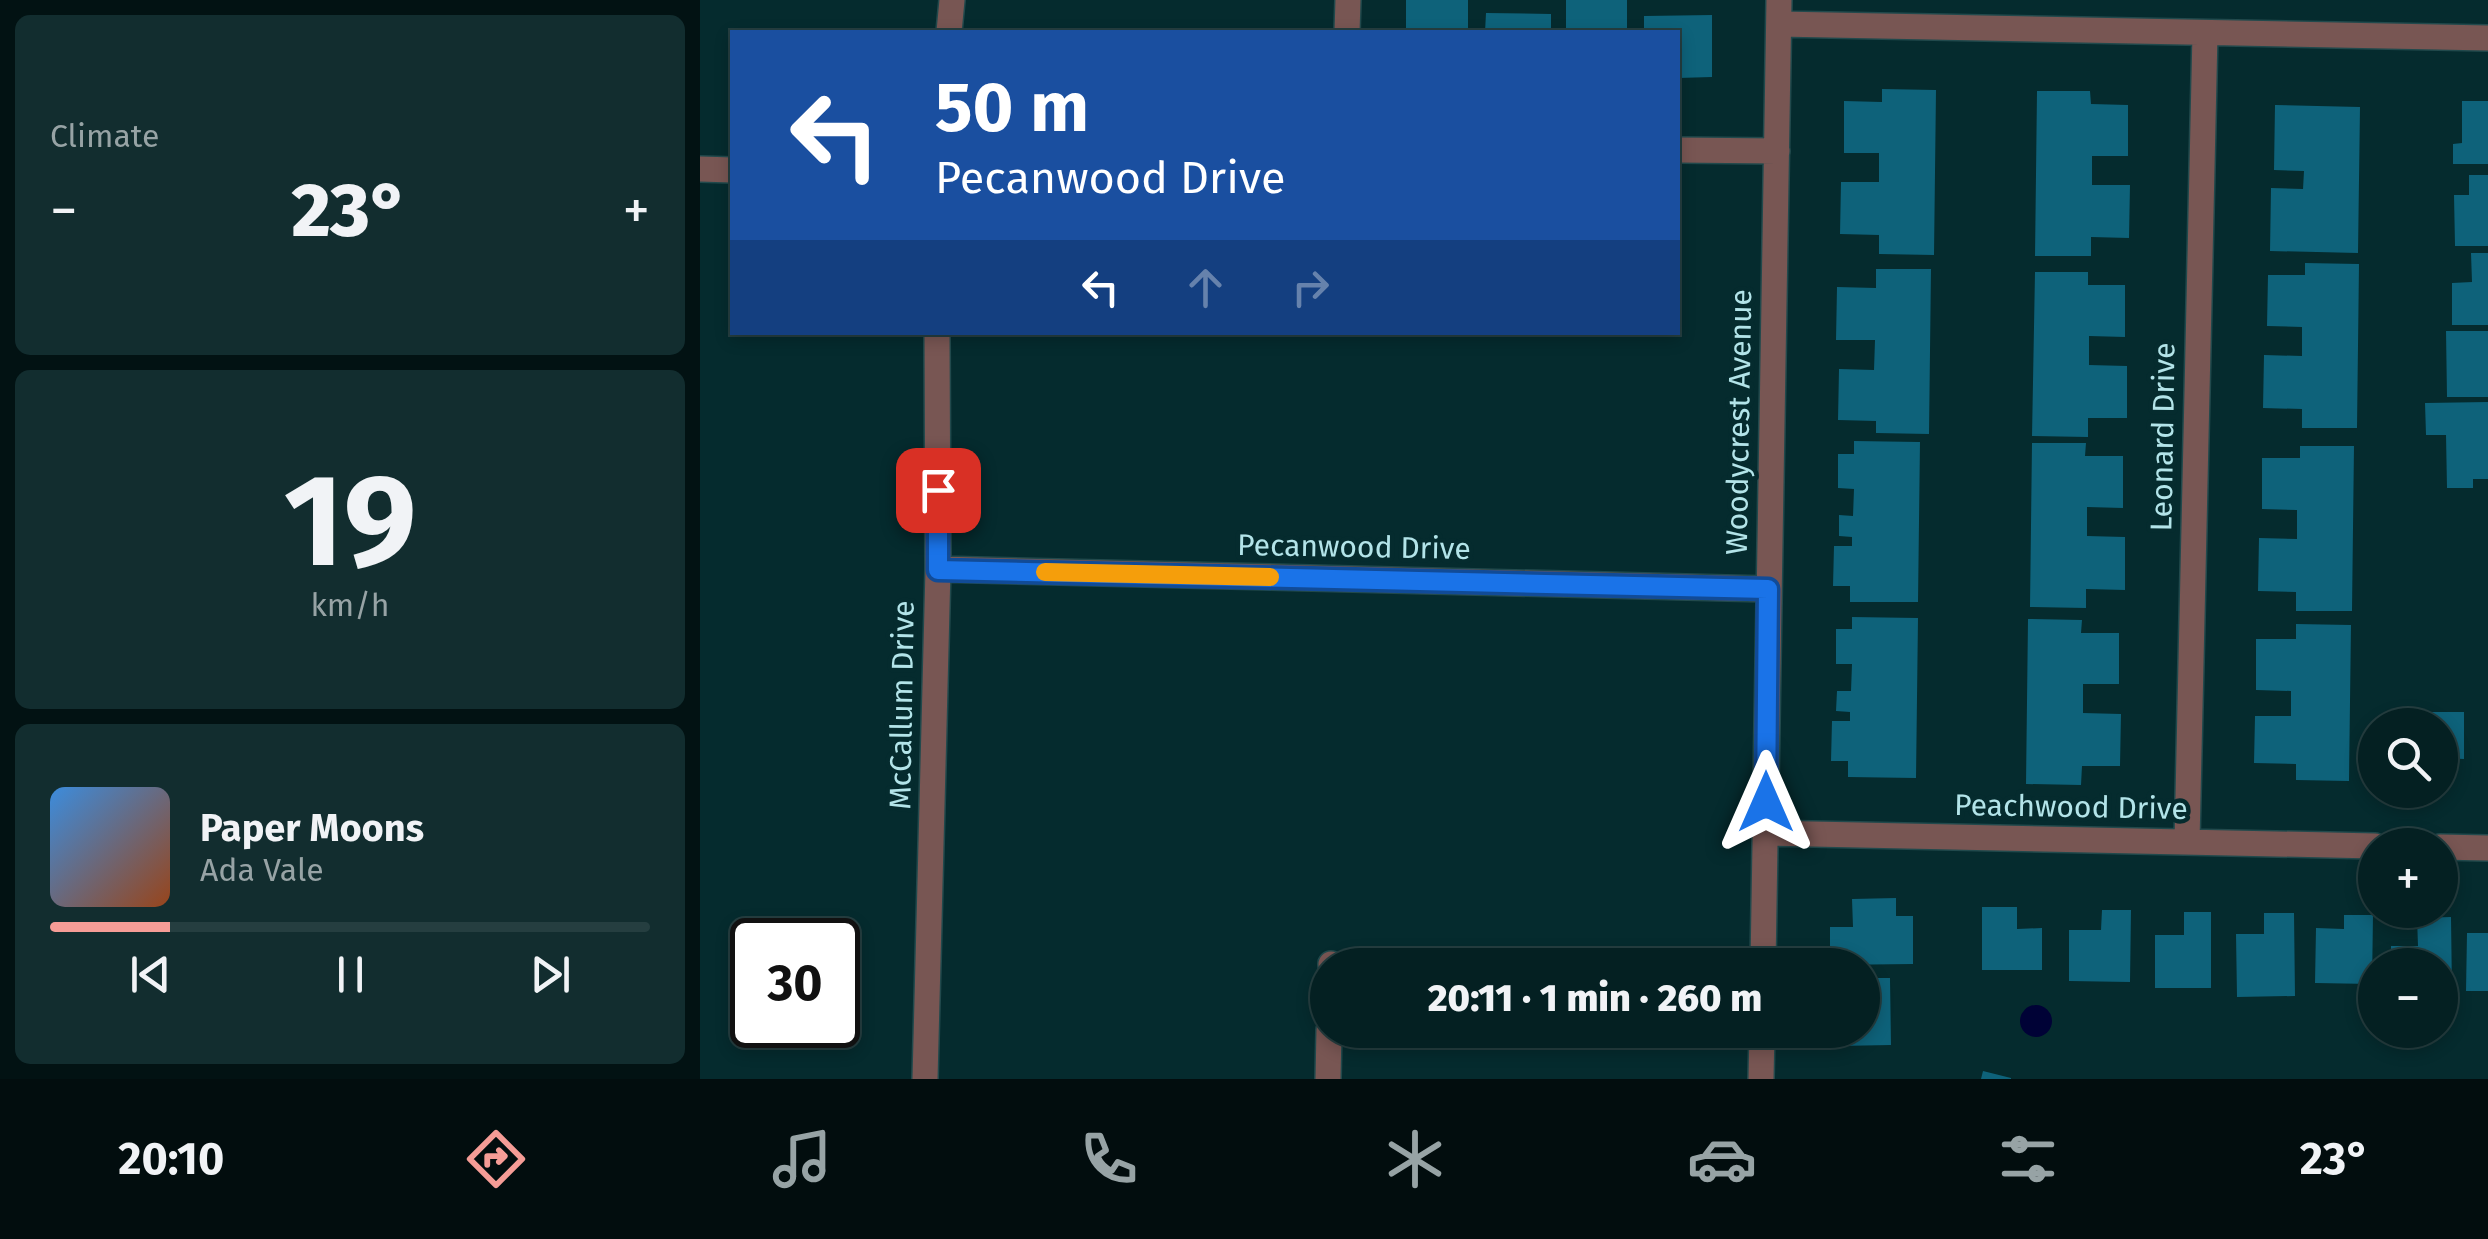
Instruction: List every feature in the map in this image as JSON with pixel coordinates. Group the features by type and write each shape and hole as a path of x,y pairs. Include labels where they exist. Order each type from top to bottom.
{"street":[{"path":"949,30 952,0"},
{"path":"1347,30 1348,0"},
{"path":"1780,12 2205,33 2488,38"},
{"name":"Woodycrest Avenue","path":"1763,948 1780,12"},
{"name":"Leonard Drive","path":"2186,842 2205,33"},
{"path":"1680,150 1777,151"},
{"path":"700,169 730,170"},
{"name":"McCallum Drive","path":"925,1079 938,570 937,335"},
{"name":"Pecanwood Drive","path":"938,570 1768,589"},
{"name":"Peachwood Drive","path":"1766,833 2358,846"},
{"path":"2458,847 2488,848"},
{"path":"1328,1079 1329,1048"},
{"path":"1761,1079 1762,1048"}],"shaded area":[{"path":"2036,1005 2048,1009 2052,1021 2048,1033 2036,1037 2024,1033 2020,1021 2024,1009"}],"building":[{"path":"1406,0 1468,0 1468,30 1406,30"},
{"path":"1566,0 1627,0 1627,30 1566,30"},
{"path":"1486,13 1551,14 1551,30 1485,30"},
{"path":"1712,15 1712,77 1680,78 1680,30 1644,30 1644,16"},
{"path":"1882,89 1936,90 1934,255 1879,254 1879,235 1840,234 1841,182 1879,182 1879,153 1844,153 1844,101 1882,102"},
{"path":"2037,91 2090,91 2091,104 2128,105 2128,156 2092,156 2092,185 2130,185 2129,238 2091,237 2091,256 2035,256"},
{"path":"2462,101 2488,101 2488,164 2453,164 2453,144 2462,143"},
{"path":"2275,105 2360,107 2358,253 2270,251 2271,188 2303,189 2304,171 2274,170"},
{"path":"2469,175 2488,175 2488,246 2455,246 2454,195 2469,195"},
{"path":"2471,253 2488,253 2488,325 2452,325 2452,283 2472,282"},
{"path":"2305,263 2359,264 2357,428 2302,428 2302,409 2263,408 2264,355 2302,356 2302,327 2267,326 2268,275 2305,275"},
{"path":"1876,269 1931,269 1929,434 1876,433 1876,421 1838,420 1839,369 1874,370 1875,340 1836,340 1837,287 1876,288"},
{"path":"2035,272 2088,272 2088,285 2125,285 2125,337 2089,336 2089,365 2127,366 2127,418 2088,418 2088,437 2032,436"},
{"path":"2446,331 2488,331 2488,397 2447,397"},
{"path":"2488,402 2488,479 2473,479 2473,488 2447,488 2446,435 2426,435 2425,403"},
{"path":"1854,441 1920,442 1918,602 1850,602 1850,586 1833,586 1834,546 1852,546 1852,537 1839,536 1839,515 1853,516 1854,489 1838,488 1838,454 1854,454"},
{"path":"2032,443 2086,443 2085,456 2123,456 2123,508 2087,507 2087,536 2125,537 2125,590 2086,589 2086,608 2030,607"},
{"path":"2300,446 2354,446 2352,611 2296,611 2296,592 2258,591 2259,538 2297,539 2297,510 2262,509 2262,458 2300,458"},
{"path":"1852,617 1918,618 1916,778 1848,777 1848,761 1831,761 1832,721 1850,721 1850,712 1836,711 1837,691 1851,691 1852,664 1836,664 1836,629 1852,629"},
{"path":"2028,619 2082,620 2081,633 2119,633 2119,684 2083,684 2083,713 2121,714 2120,766 2082,766 2081,785 2026,784"},
{"path":"2296,624 2351,625 2349,781 2296,780 2296,764 2254,763 2255,716 2291,716 2291,691 2256,690 2256,639 2296,639"},
{"path":"2458,712 2464,712 2464,759 2458,759"},
{"path":"1896,898 1896,916 1913,916 1913,964 1880,964 1880,948 1830,948 1830,927 1853,927 1852,899"},
{"path":"1982,907 2017,907 2017,929 2042,928 2042,970 1982,970"},
{"path":"2102,910 2131,910 2130,982 2069,981 2069,930 2101,930"},
{"path":"2184,912 2211,912 2211,988 2155,988 2155,935 2184,935"},
{"path":"2264,913 2294,913 2295,996 2237,997 2236,934 2264,934"},
{"path":"2344,915 2358,915 2358,928 2373,928 2373,948 2358,948 2358,984 2315,983 2316,928 2344,929"},
{"path":"2417,928 2451,928 2451,948 2391,948 2418,946"},
{"path":"2467,933 2488,933 2488,991 2466,991"},
{"path":"1880,978 1890,978 1891,1045 1880,1045"},
{"path":"1983,1071 2011,1078 2011,1079 1981,1079"}],"slow traffic":[{"path":"1045,572 1270,577"}],"route":[{"path":"938,490 938,570 1768,589 1766,802"}]}
